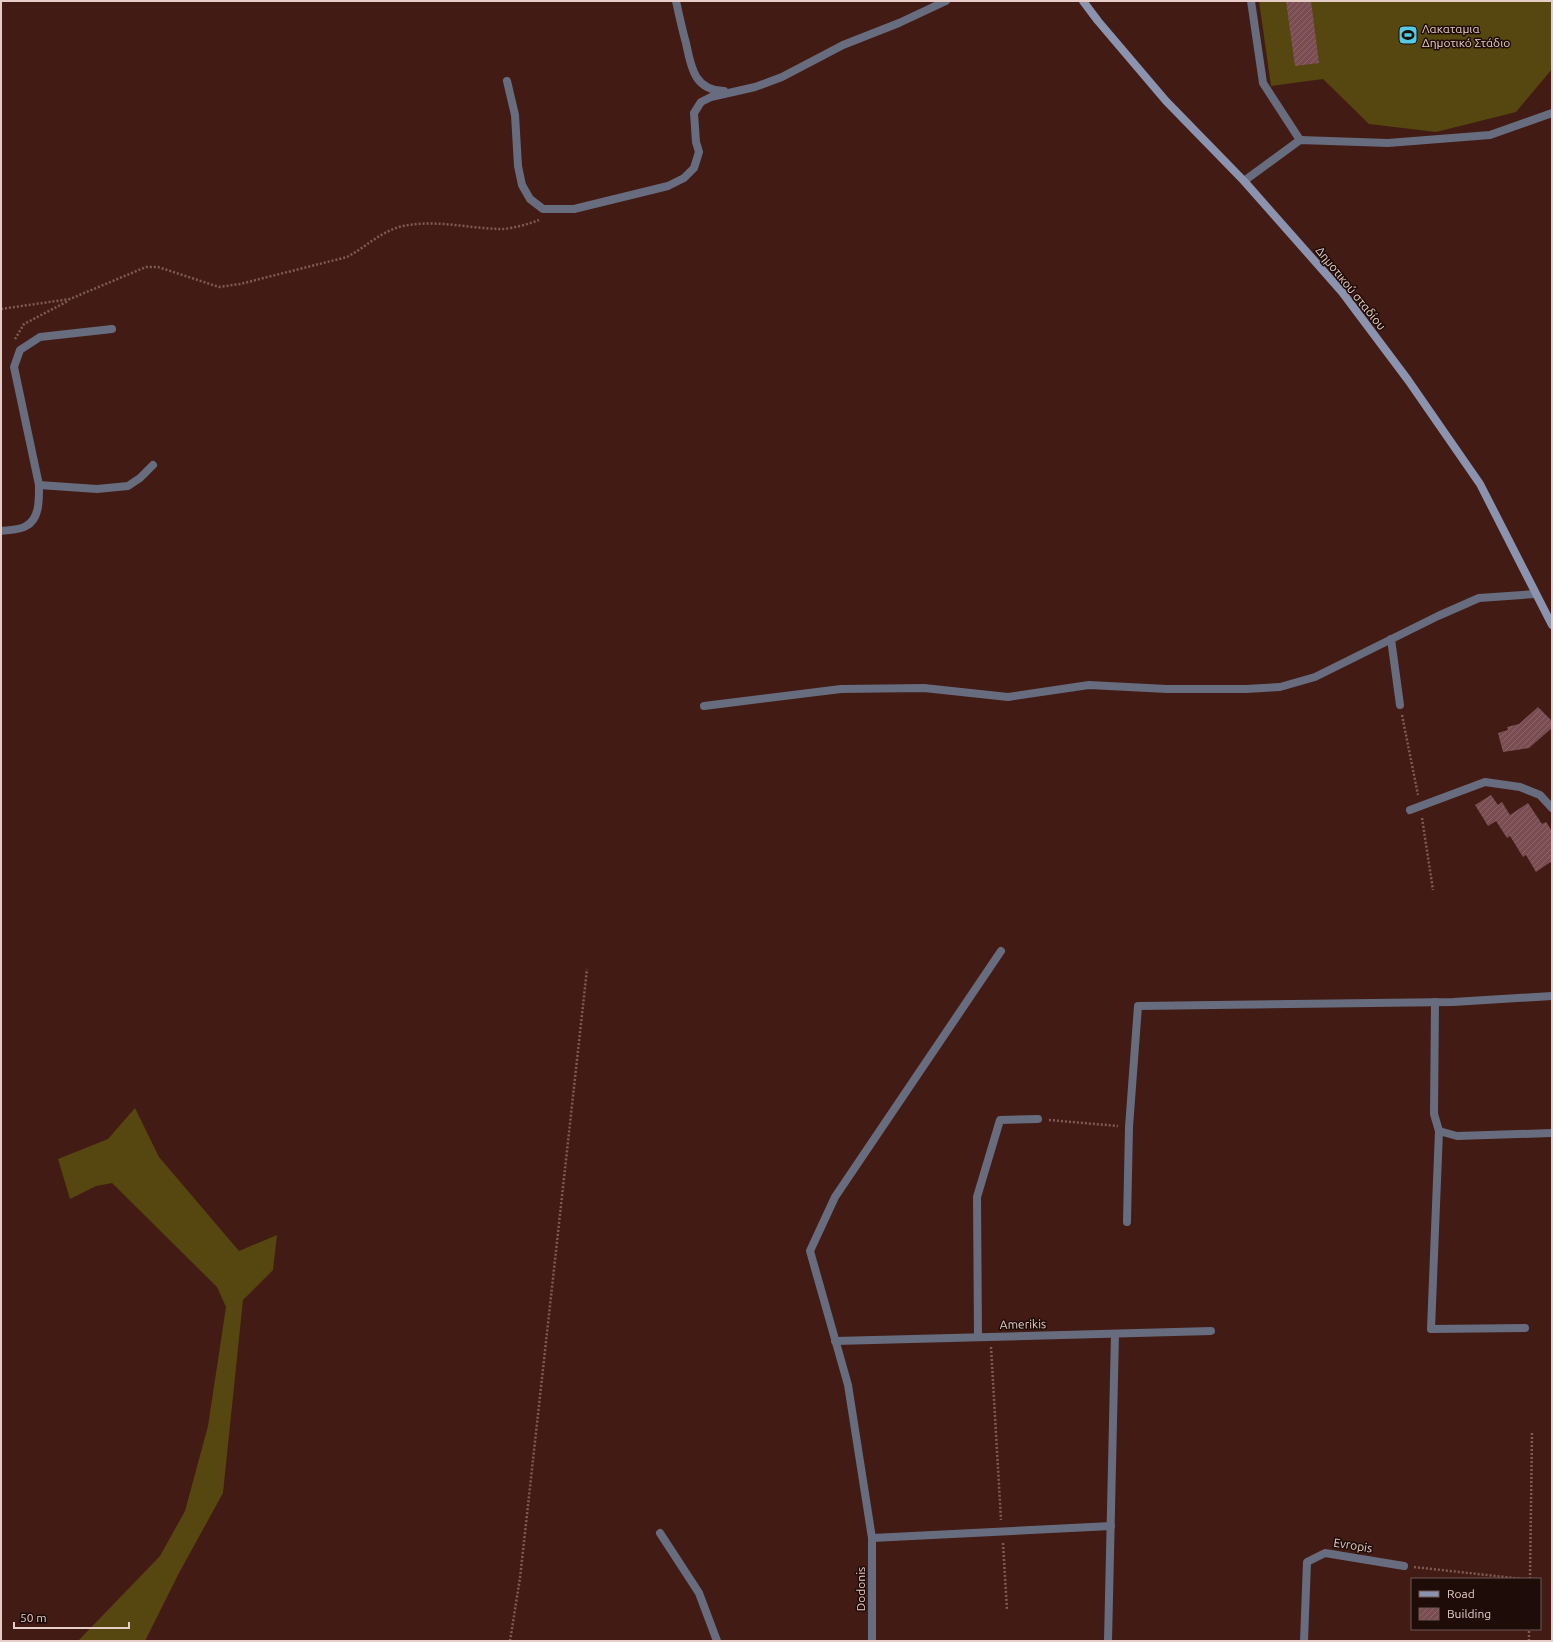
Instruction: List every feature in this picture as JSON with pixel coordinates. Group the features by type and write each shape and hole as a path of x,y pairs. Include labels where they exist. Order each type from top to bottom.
{"main road":[{"name":"Δημοτικού σταδίου","path":"1083,1 1166,102 1244,181 1342,292 1408,380 1480,484 1552,625"}],"street":[{"path":"676,1 690,66 695,76 704,86 713,91 732,92"},
{"path":"506,81 515,115 518,166 522,185 530,199 543,209 574,209 668,186 684,178 694,168 698,152 694,129 694,113 701,102 711,97 755,87 782,77 843,45 899,23 946,1"},
{"path":"1251,1 1263,83 1300,140"},
{"path":"1244,181 1300,140 1388,143 1490,135 1552,114"},
{"path":"1,531 26,526 33,520 39,504 39,485 14,367 20,350 40,337 112,329"},
{"path":"39,485 97,489 128,486 140,478 153,465"},
{"path":"704,706 841,689 924,688 1008,697 1089,685 1167,689 1246,689 1280,687 1315,677 1438,616 1479,598 1535,594"},
{"path":"1391,639 1400,705"},
{"path":"1410,810 1485,782 1520,788 1540,795 1552,808"},
{"name":"Dodonis","path":"872,1641 872,1538 848,1385 810,1252 835,1197 1001,951"},
{"path":"1127,1222 1129,1127 1138,1006 1435,1002 1552,996"},
{"path":"1435,1002 1434,1114 1439,1131 1431,1329 1525,1328"},
{"path":"978,1337 977,1197 1000,1120 1038,1119"},
{"path":"1439,1131 1457,1136 1552,1134"},
{"name":"Amerikis","path":"835,1341 1211,1331"},
{"path":"1108,1641 1115,1334"},
{"path":"872,1538 1111,1526"},
{"path":"660,1533 699,1593 717,1641"},
{"name":"Evropis","path":"1304,1641 1308,1562 1325,1553 1404,1566"}],"path":[{"path":"20,350 15,338 24,324 70,299 146,267 158,267 219,287 240,284 347,257 361,250 379,235 403,226 443,223 505,229 537,221 559,210"},
{"path":"1,309 70,299"},
{"path":"510,1641 520,1578 587,969"},
{"path":"1038,1119 1129,1127"},
{"path":"990,1337 1006,1610"},
{"path":"1530,1578 1532,1432"},
{"path":"1404,1566 1514,1578"},
{"path":"1529,1630 1529,1641"}],"shaded area":[{"name":"Λακαταμια Δημοτικό Στάδιο","path":"1259,1 1552,1 1552,69 1516,112 1436,132 1369,124 1323,79 1271,86"},
{"path":"135,1108 159,1157 239,1251 277,1235 273,1270 243,1300 223,1493 179,1573 145,1641 78,1641 160,1556 185,1511 208,1426 226,1307 217,1287 112,1183 96,1186 70,1199 58,1159 108,1139"}],"building":[{"path":"1286,1 1311,1 1319,63 1295,66"},
{"path":"1538,707 1552,721 1552,728 1529,748 1503,752 1498,733 1508,730 1507,727 1519,724"},
{"path":"1491,795 1498,805 1502,802 1510,815 1528,803 1542,824 1546,822 1552,831 1552,861 1536,872 1526,855 1523,857 1510,836 1507,838 1496,821 1488,826 1475,805"}],"place":[{"name":"Λακαταμια Δημοτικό Στάδιο","path":"1408,35"}]}
